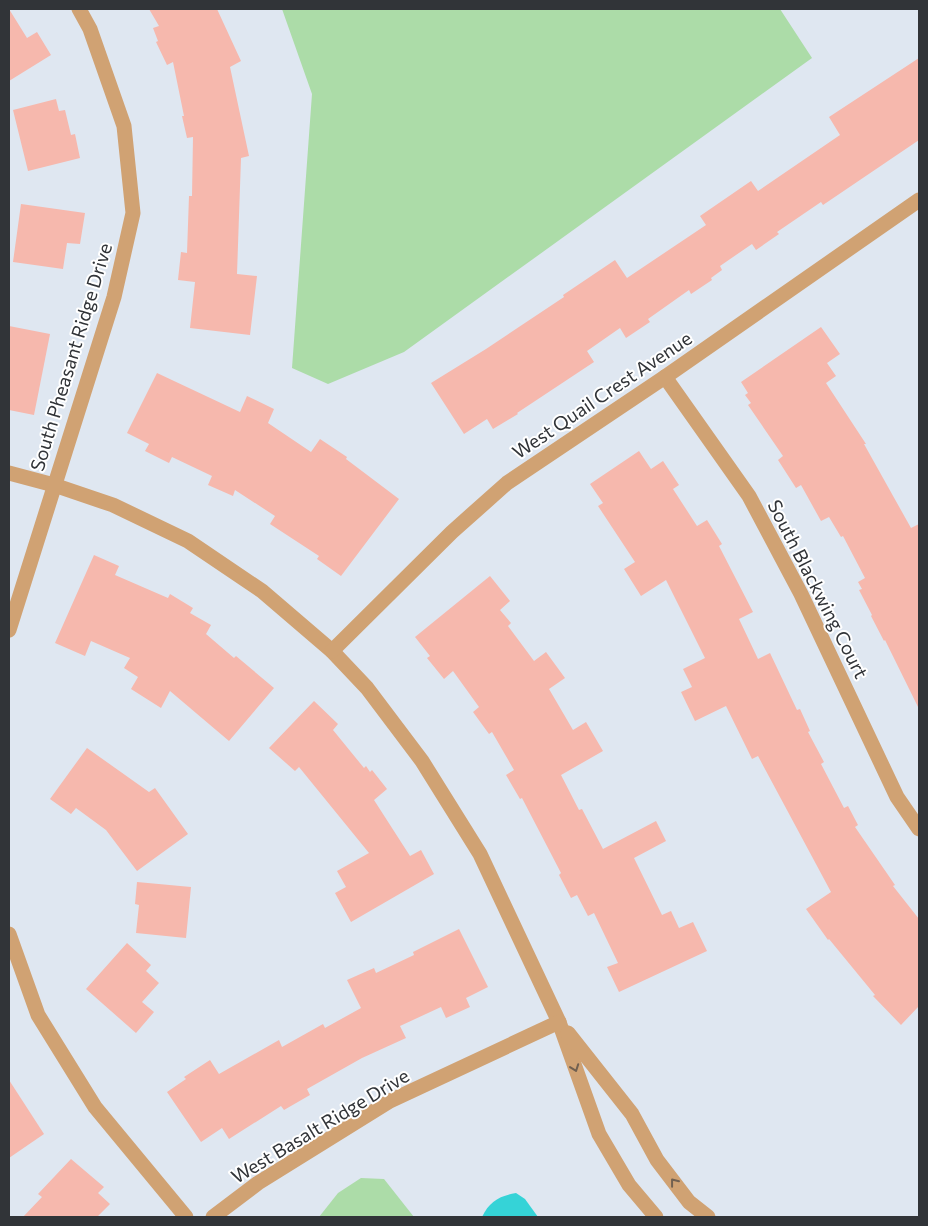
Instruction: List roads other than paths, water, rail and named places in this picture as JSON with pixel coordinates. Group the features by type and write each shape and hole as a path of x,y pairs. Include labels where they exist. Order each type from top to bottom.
{"street":[{"name":"South Pheasant Ridge Drive","path":"9,630 114,297 133,213 124,126 90,29 78,9"},
{"name":"West Quail Crest Avenue","path":"332,651 452,532 507,483 919,200"},
{"name":"South Blackwing Court","path":"665,376 749,496 801,594 897,797 919,829"},
{"path":"9,473 54,485 113,505 188,541 262,591 332,651 367,688 422,761 480,854 559,1022 599,1134 629,1185 656,1217"},
{"path":"9,934 38,1015 95,1107 186,1217"},
{"path":"559,1022 632,1114 656,1160 689,1202 708,1217"},
{"name":"West Basalt Ridge Drive","path":"213,1217 258,1183 390,1102 559,1022"}],"water":[{"path":"516,1193 525,1199 538,1217 482,1217 495,1200"}]}
